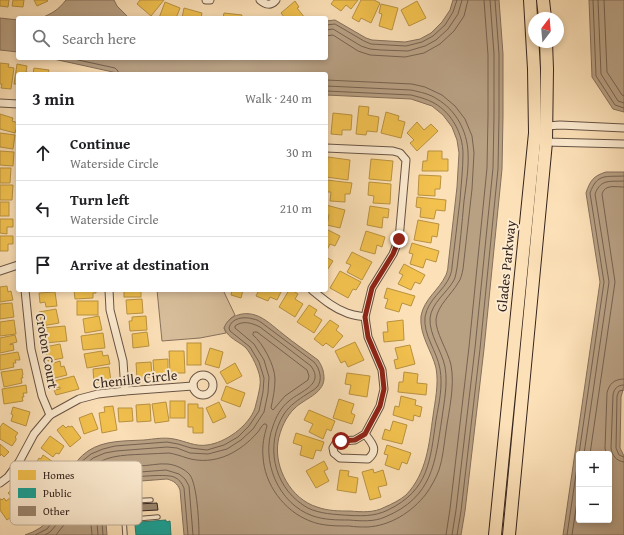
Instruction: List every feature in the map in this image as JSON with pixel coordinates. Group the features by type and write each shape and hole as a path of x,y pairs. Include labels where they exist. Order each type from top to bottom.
{"main road":[{"name":"Glades Parkway","path":"495,535 535,133 534,69 530,0"},
{"path":"543,0 544,12"},
{"name":"Glades Parkway","path":"508,535 546,142 546,48"}],"street":[{"path":"260,0 265,4 273,4 276,0"},
{"path":"0,103 16,104"},
{"path":"624,128 547,126 535,133 546,142 624,144"},
{"path":"328,148 393,150 400,153 406,160 399,239 393,254 372,288 365,317 368,337 382,370 384,389 380,406 365,434 355,440 336,443 333,448 334,453 340,458 368,459 373,453 374,448 365,434"},
{"path":"0,271 16,266"},
{"name":"Croton Court","path":"25,292 31,349 42,396 50,415"},
{"path":"110,292 110,310 123,361 125,391"},
{"path":"314,292 332,306 348,314 365,317"},
{"name":"Chenille Circle","path":"19,461 34,434 50,415 79,399 98,394 193,386"},
{"name":"Chenille Circle","path":"0,483 10,474"}],"lane":[{"path":"142,500 151,500"},
{"path":"142,518 158,517"},
{"path":"124,525 125,535"}],"shaded area":[{"path":"157,292 224,292 235,315 230,319 224,328 226,333 200,338 162,341"}],"water":[{"path":"66,0 114,0 117,6 127,16 45,16 55,11"},
{"path":"453,0 499,0 503,54 502,169 484,349 461,535 184,535 180,490 175,483 167,479 142,481 142,461 77,461 94,447 108,443 163,438 174,439 190,444 207,445 214,444 229,437 242,427 248,421 255,408 260,387 260,378 253,358 246,348 233,339 224,328 229,320 241,314 259,316 318,360 322,367 324,379 323,384 317,392 292,411 282,428 278,442 277,452 282,472 292,490 299,497 308,503 329,510 363,512 381,509 401,499 413,486 419,477 426,458 437,380 436,368 422,330 421,316 428,300 446,275 457,187 459,153 457,140 452,127 443,115 432,106 411,99 328,95 328,72 113,72 58,60 328,60 328,21 335,20 372,40 405,42 420,39 431,33 442,22 450,10"},
{"path":"589,0 624,0 624,112 613,109 592,77"},
{"path":"0,18 16,20 16,52 0,50"},
{"path":"606,172 624,172 624,386 621,397 620,448 624,456 624,535 563,535 600,282 586,193 589,185 598,175"},
{"path":"43,525 106,525 107,535 25,535"}],"building: Homes":[{"path":"0,0 9,0 8,7 0,6"},
{"path":"13,0 24,0 23,7 12,6"},
{"path":"34,0 47,0 48,1 37,6"},
{"path":"140,0 164,0 151,16 137,4"},
{"path":"334,0 358,0 351,9 346,5 341,11 331,4"},
{"path":"361,0 374,0 380,3 371,23 361,18 359,22 352,18"},
{"path":"295,1 299,7 297,8 303,16 283,16 281,13"},
{"path":"417,1 426,18 409,26 401,10"},
{"path":"165,2 180,8 177,16 160,16"},
{"path":"381,4 398,8 392,30 379,26 382,14 379,13"},
{"path":"184,8 202,13 201,16 182,16"},
{"path":"224,13 242,15 242,16 223,16"},
{"path":"0,63 9,64 8,67 14,68 11,89 1,88"},
{"path":"17,64 27,66 26,72 16,72 16,84 14,84"},
{"path":"34,68 49,70 48,72 33,72"},
{"path":"359,106 369,107 368,115 379,117 377,132 367,131 366,135 356,134"},
{"path":"386,112 399,116 398,120 405,122 401,138 381,133"},
{"path":"333,113 352,115 351,130 342,130 342,135 331,134"},
{"path":"0,114 13,118 12,121 16,122 15,133 0,129"},
{"path":"417,122 424,130 431,124 438,131 417,151 410,143 414,140 407,133"},
{"path":"0,133 15,135 13,149 0,147"},
{"path":"0,151 14,152 13,166 0,165"},
{"path":"428,151 442,151 442,159 448,159 448,171 422,171 423,161 427,161"},
{"path":"328,157 350,160 348,180 328,177"},
{"path":"371,159 393,161 391,181 369,179"},
{"path":"0,168 11,168 10,183 0,183"},
{"path":"419,175 441,176 440,189 435,189 435,196 418,195"},
{"path":"328,180 352,183 350,194 345,194 345,202 330,201 331,192 328,192"},
{"path":"369,182 391,184 390,204 373,203 374,196 368,195"},
{"path":"0,185 13,185 12,200 0,200"},
{"path":"417,197 446,200 445,211 436,210 434,219 420,217 421,208 416,207"},
{"path":"0,202 9,202 9,216 0,216"},
{"path":"328,206 345,210 340,228 328,225"},
{"path":"370,206 389,209 388,218 383,217 382,228 367,225"},
{"path":"0,219 13,219 13,227 7,227 7,234 0,233"},
{"path":"418,220 439,224 437,237 432,236 431,243 414,240"},
{"path":"328,230 340,236 335,246 330,244 328,248"},
{"path":"366,231 385,237 382,247 377,245 375,254 360,250"},
{"path":"0,236 13,236 13,244 8,244 8,251 0,251"},
{"path":"412,243 439,251 436,262 426,259 423,268 410,264 413,254 409,253"},
{"path":"352,252 372,262 362,280 347,272 351,265 346,263"},
{"path":"328,258 333,261 328,269"},
{"path":"404,264 425,275 420,284 415,282 411,290 398,284 403,275 399,273"},
{"path":"340,271 361,282 356,290 353,289 348,298 330,288"},
{"path":"7,286 8,292 11,291 13,300 0,302 0,287"},
{"path":"387,288 415,296 411,306 402,303 399,312 385,308 388,299 384,298"},
{"path":"55,292 57,306 46,307 45,302 40,303 39,293"},
{"path":"74,292 96,292 93,293 93,298 75,299"},
{"path":"124,292 141,292 141,297 124,297"},
{"path":"232,292 242,292 241,298 231,295"},
{"path":"258,292 281,292 277,300 270,297 268,301 256,296"},
{"path":"288,292 295,292 298,294 295,299 303,304 295,317 279,307"},
{"path":"142,299 143,313 127,314 126,300"},
{"path":"77,301 98,301 98,315 77,315"},
{"path":"12,303 14,317 0,319 0,304"},
{"path":"309,305 317,310 314,315 322,320 314,333 297,322"},
{"path":"56,309 59,323 42,326 39,312"},
{"path":"99,316 102,330 85,333 83,319"},
{"path":"146,316 147,330 130,331 129,321 132,321 132,317"},
{"path":"14,320 16,334 0,336 0,322"},
{"path":"330,320 339,326 336,330 343,336 333,348 326,343 323,346 314,339"},
{"path":"403,320 404,340 384,342 383,332 388,332 387,322"},
{"path":"65,326 67,341 44,343 43,328"},
{"path":"147,332 149,346 133,348 132,334"},
{"path":"103,333 105,348 83,350 81,336"},
{"path":"15,335 17,342 10,344 13,344 14,350 0,353 0,338"},
{"path":"355,342 364,360 348,367 345,361 341,363 335,351"},
{"path":"187,343 201,343 201,365 187,365"},
{"path":"60,344 63,358 48,361 45,347"},
{"path":"410,345 415,364 396,369 394,360 398,359 395,348"},
{"path":"210,348 223,352 219,368 205,364"},
{"path":"102,351 103,356 108,355 110,364 87,368 84,354"},
{"path":"169,351 184,351 185,373 170,373"},
{"path":"18,352 20,360 15,360 16,363 13,363 14,367 0,370 0,355"},
{"path":"168,359 168,374 154,374 153,360"},
{"path":"60,361 61,367 64,366 67,375 51,379 48,365"},
{"path":"151,362 152,377 137,378 136,363"},
{"path":"235,363 242,376 227,384 220,372"},
{"path":"109,367 111,381 94,383 93,369"},
{"path":"22,369 22,383 4,387 1,372"},
{"path":"404,372 418,374 417,383 427,384 426,395 398,392 399,382 403,382"},
{"path":"347,373 370,376 367,397 349,394 351,385 345,384"},
{"path":"74,376 79,389 56,395 54,390 60,389 60,387 56,388 54,381"},
{"path":"26,385 27,393 23,393 23,401 4,404 2,389"},
{"path":"226,386 245,393 240,407 221,400"},
{"path":"401,396 416,400 415,405 422,407 420,417 414,415 413,421 393,415 395,406 399,407"},
{"path":"339,399 354,404 351,413 355,415 352,424 333,418"},
{"path":"170,401 185,401 185,418 170,418"},
{"path":"166,402 169,421 155,423 152,404"},
{"path":"219,402 226,417 213,423 206,408"},
{"path":"150,404 151,421 137,422 136,405"},
{"path":"188,404 198,404 198,408 203,408 203,433 193,433 193,427 188,427"},
{"path":"113,406 117,430 102,433 99,413 105,412 104,407"},
{"path":"13,407 30,412 26,426 11,421"},
{"path":"118,408 132,408 133,421 119,422"},
{"path":"309,410 335,421 331,431 327,429 323,439 309,432 313,424 304,420"},
{"path":"92,413 98,429 84,434 79,418"},
{"path":"393,421 407,425 402,444 382,439 385,429 390,431"},
{"path":"3,423 18,433 12,446 0,439 0,427"},
{"path":"63,425 66,428 68,426 72,426 81,438 70,447 57,430"},
{"path":"296,433 324,442 321,451 316,450 313,459 300,455 302,446 293,443"},
{"path":"50,436 64,446 59,454 56,453 53,457 41,448"},
{"path":"0,444 9,452 4,457 1,454 0,456"},
{"path":"387,445 411,453 407,464 402,462 399,470 385,465 388,455 384,454"},
{"path":"43,455 52,461 37,461 39,458 41,459"},
{"path":"324,461 328,469 324,471 329,481 316,488 306,471"},
{"path":"373,469 374,473 383,470 387,485 378,487 381,497 370,500 362,472"},
{"path":"340,470 349,471 348,476 358,478 356,493 337,490"},
{"path":"4,498 6,501 10,498 10,518 7,520 0,510 0,499 2,500"}],"building: Public":[{"path":"170,521 171,535 136,535 135,525 142,525 142,522"}],"building: Other":[{"path":"157,503 158,510 142,511 142,504"}],"route":[{"path":"341,441 355,440 365,434 380,406 384,389 382,370 368,337 365,317 372,288 393,254 399,239"}]}
